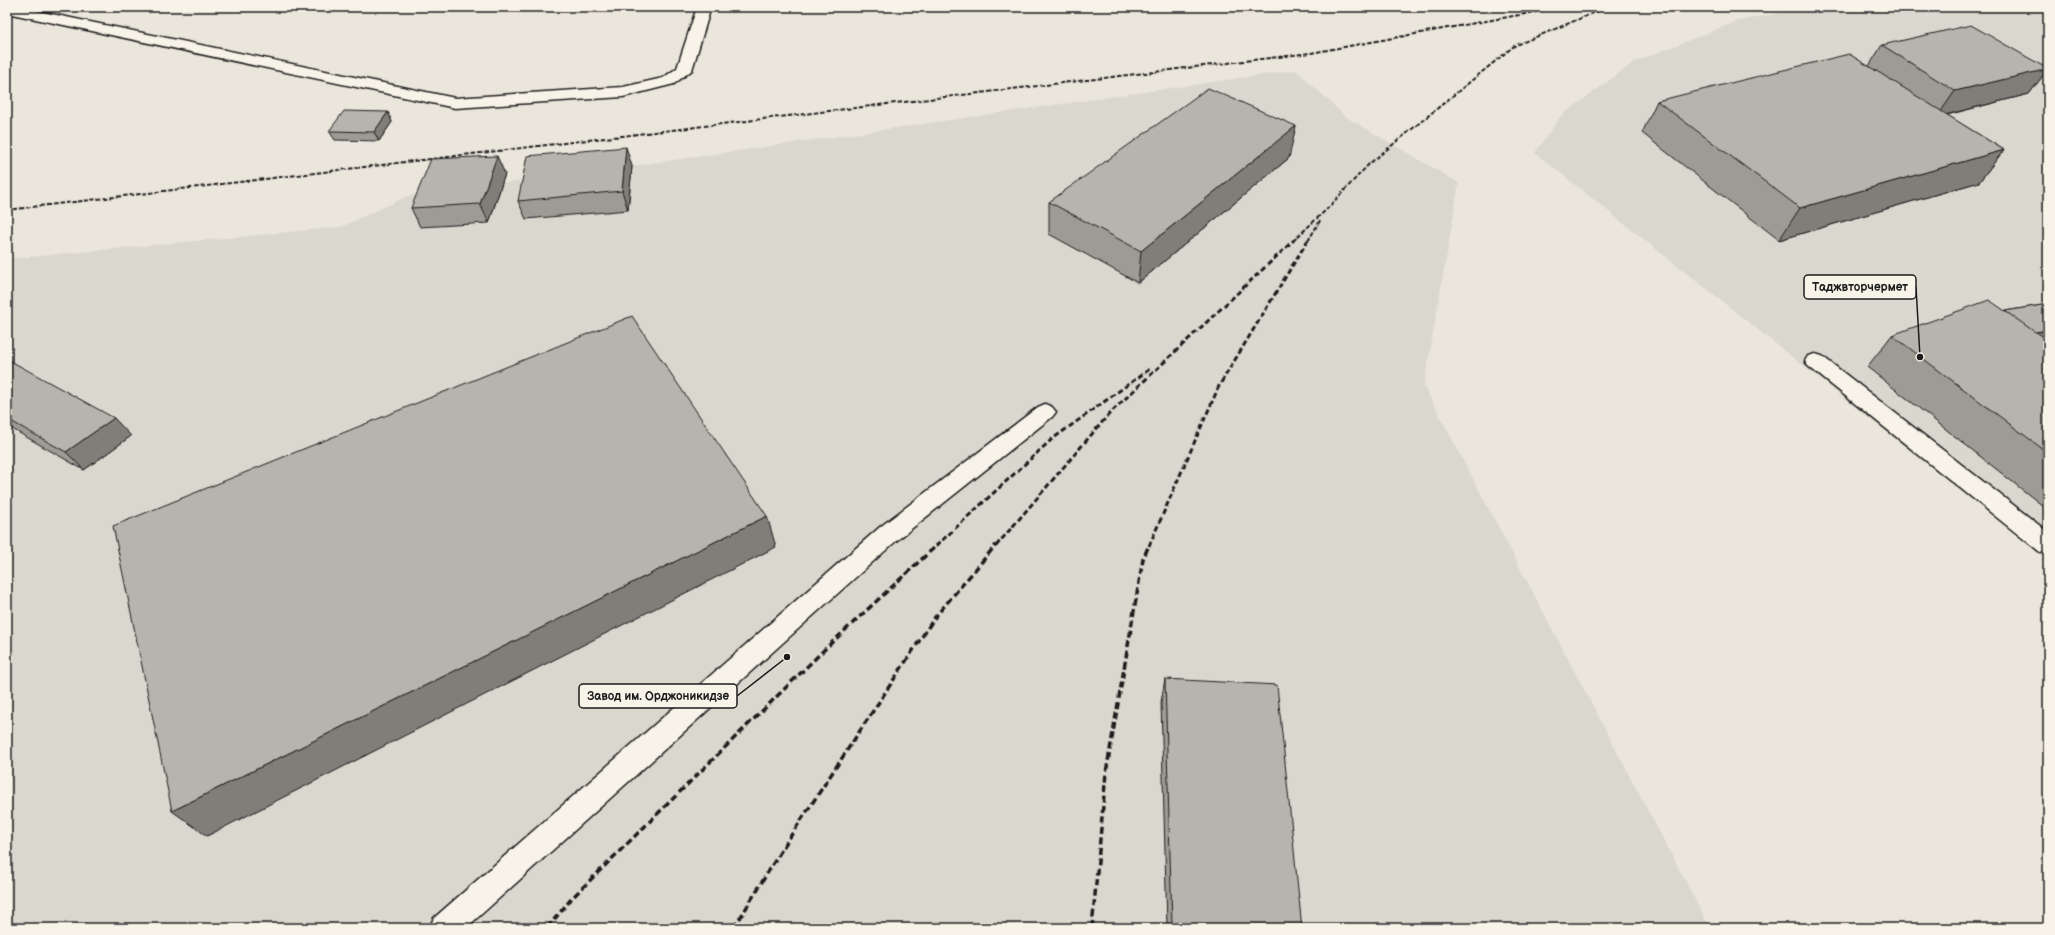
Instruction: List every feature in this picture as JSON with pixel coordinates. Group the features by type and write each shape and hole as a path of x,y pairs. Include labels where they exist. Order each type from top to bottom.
{"street":[{"path":"7,9 455,103 623,92 668,81 684,70 704,7"},
{"path":"1815,361 2048,545"},
{"path":"444,928 888,534 1045,412"}],"shaded area":[{"path":"1812,7 2048,7 2048,560 1535,153 1561,116 1634,62 1738,21"},
{"path":"1296,70 1346,117 1459,183 1424,386 1710,928 7,928 7,259 341,227 408,196 632,166"}],"building":[{"path":"1971,25 2048,69 1955,91 1882,45"},
{"path":"1849,54 2004,150 1800,208 1657,101"},
{"path":"1208,88 1296,126 1141,251 1049,202"},
{"path":"344,111 388,112 374,132 329,131"},
{"path":"626,147 622,191 518,201 527,156"},
{"path":"497,156 480,204 411,208 431,159"},
{"path":"1989,300 2048,340 2048,453 1892,335"},
{"path":"2048,304 2048,330 2035,332 2005,311"},
{"path":"632,316 767,516 172,811 113,526"},
{"path":"7,359 114,418 66,452 7,419"},
{"path":"1165,679 1277,685 1302,928 1235,928 1172,924"}],"railway":[{"path":"7,210 1311,53 1563,7"},
{"path":"1293,241 1327,209 1369,164 1514,46 1608,7"},
{"path":"1308,241 1321,219"},
{"path":"996,546 1110,413 1294,240"},
{"path":"1149,546 1219,386 1308,240"},
{"path":"936,546 1051,440 1151,368"},
{"path":"547,928 572,898 826,648 937,545"},
{"path":"734,928 782,849 935,617 996,545"},
{"path":"1092,928 1106,773 1143,559 1149,545"}],"place":[{"name":"Таджвторчермет","path":"1920,357"},
{"name":"Завод им. Орджоникидзе","path":"787,657"}]}
